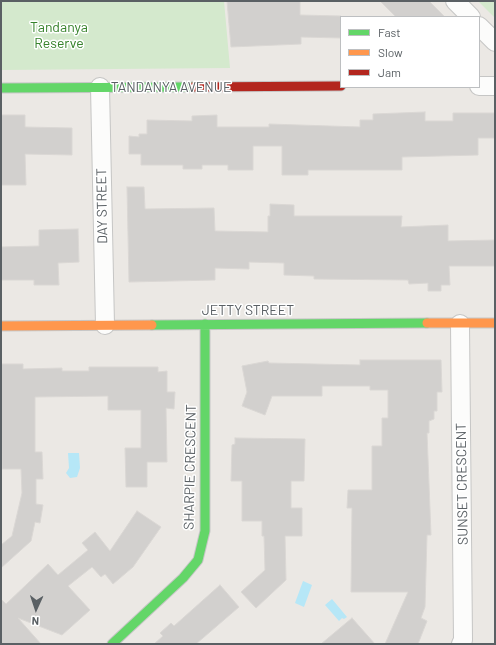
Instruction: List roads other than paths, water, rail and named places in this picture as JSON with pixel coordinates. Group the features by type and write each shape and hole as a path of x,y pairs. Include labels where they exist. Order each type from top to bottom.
{"street":[{"path":"455,1 469,16"},
{"path":"480,27 495,42"},
{"name":"TANDANYA AVENUE","path":"1,88 340,86"},
{"path":"480,86 495,86"},
{"name":"DAY STREET","path":"100,87 105,325"},
{"name":"JETTY STREET","path":"1,326 495,323"},
{"name":"SHARPIE CRESCENT","path":"115,643 183,578 198,560 205,531 205,324"},
{"name":"SUNSET CRESCENT","path":"460,324 463,640 461,644"}],"water":[{"path":"68,453 79,453 80,468 77,477 70,478 66,473 69,468"},
{"path":"303,581 312,585 304,607 295,603"},
{"path":"332,599 347,617 344,619 342,618 339,621 325,605"}],"park label":[{"name":"Tandanya Reserve","path":"59,36"}]}
